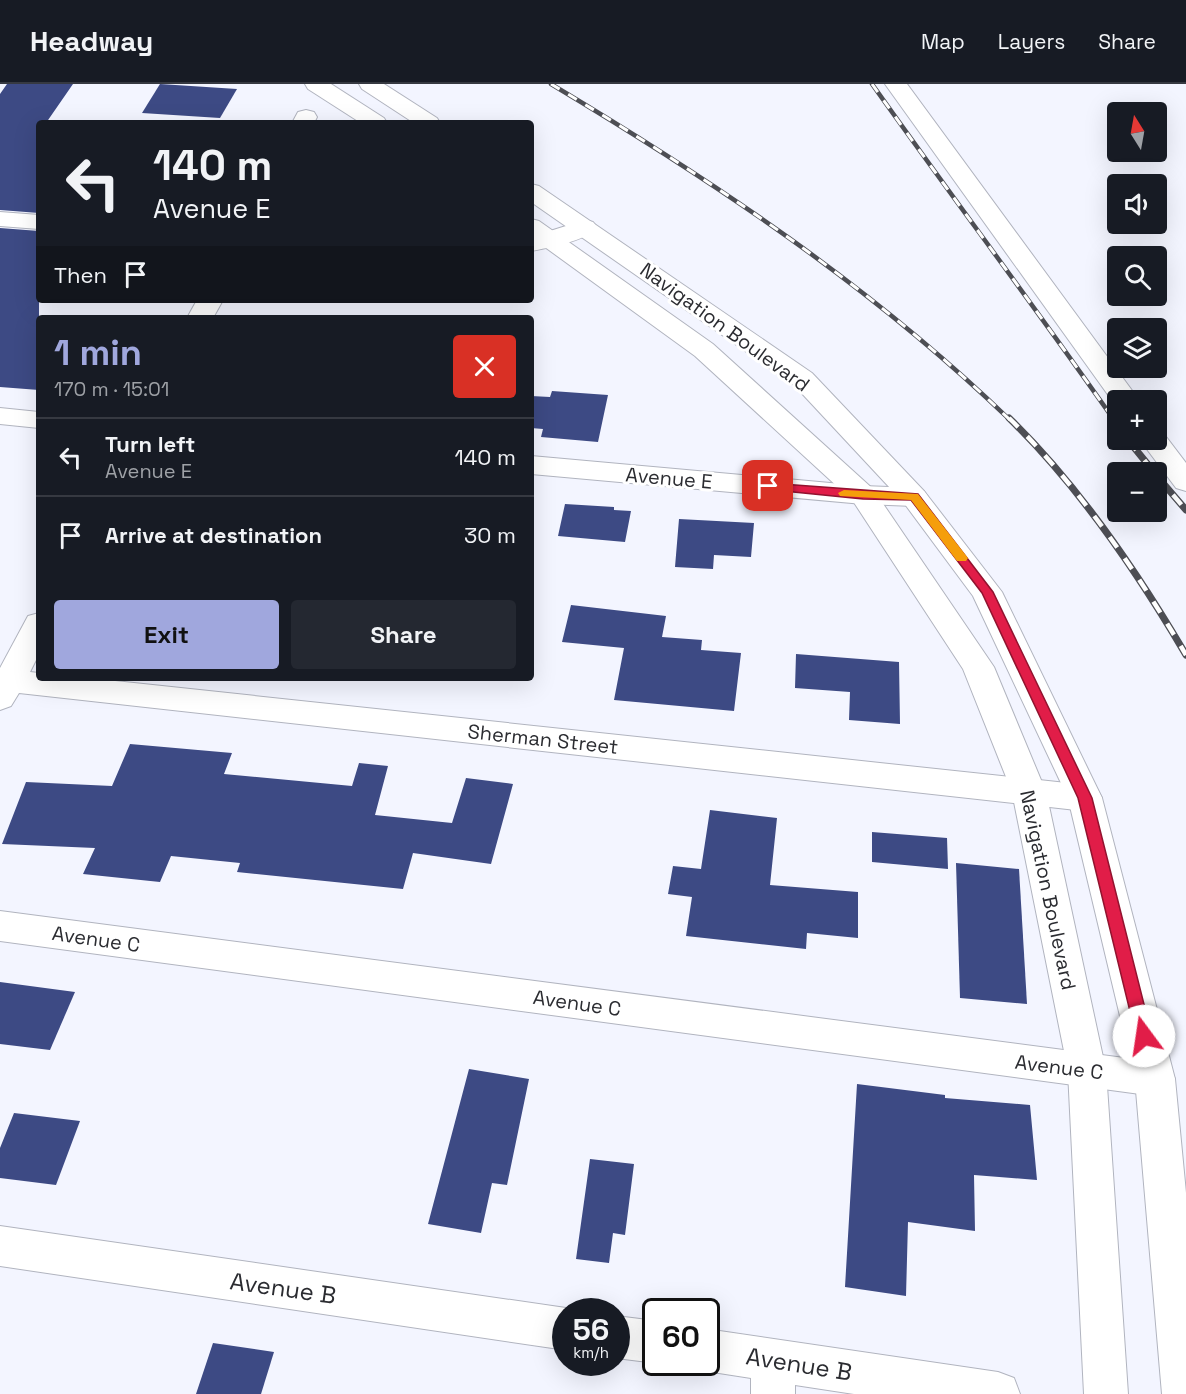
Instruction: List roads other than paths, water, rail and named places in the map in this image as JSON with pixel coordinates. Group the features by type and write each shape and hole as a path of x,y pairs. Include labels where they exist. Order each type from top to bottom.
{"main road":[{"path":"316,84 371,120"},
{"path":"370,84 424,120"},
{"path":"896,84 1119,390"},
{"name":"Navigation Boulevard","path":"534,193 803,379 914,497 987,592 1085,798 1155,1079 1184,1394"},
{"path":"0,219 36,222"},
{"path":"538,237 585,227"},
{"name":"Navigation Boulevard","path":"538,237 704,350 863,495 978,667 1029,792 1087,1071 1106,1394"},
{"path":"0,416 36,420"},
{"path":"1162,450 1186,482"},
{"name":"Avenue E","path":"534,465 863,495 914,497"},
{"path":"3,686 36,629"},
{"name":"Sherman Street","path":"3,686 1085,798"},
{"name":"Avenue C","path":"0,926 1155,1079"},
{"name":"Avenue B","path":"0,1246 552,1327"},
{"name":"Avenue B","path":"720,1356 773,1377 998,1394"}],"railway":[{"path":"551,84 672,159 790,239 903,325 1010,420"},
{"path":"872,84 1107,410"},
{"path":"1009,418 1059,471 1105,530 1148,593 1186,655"},
{"path":"1136,450 1146,462"},
{"path":"1167,488 1186,510"}]}
